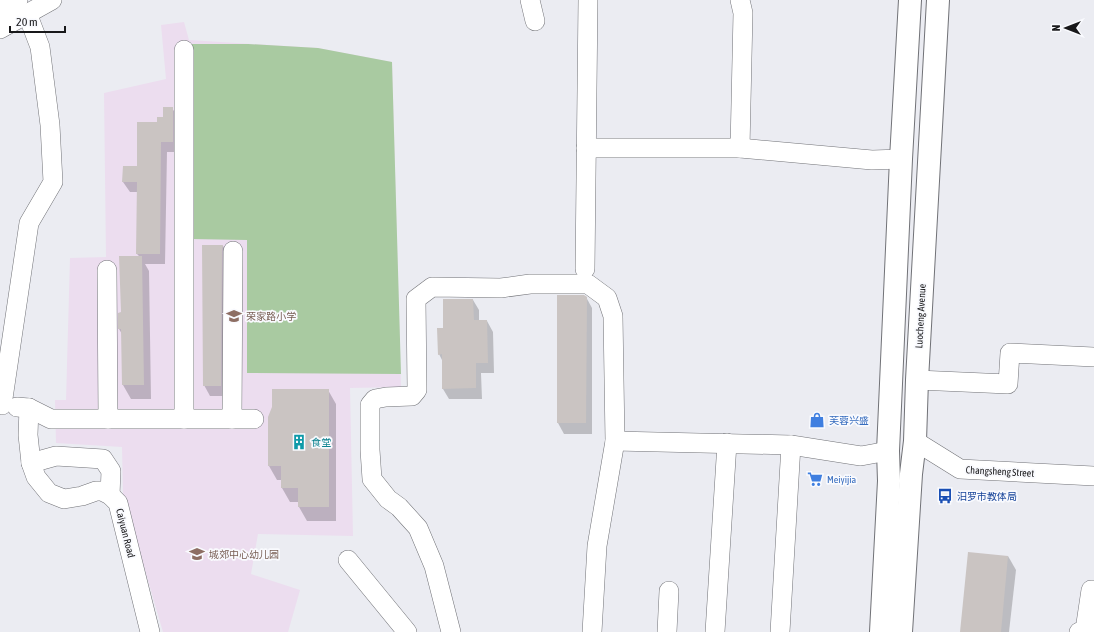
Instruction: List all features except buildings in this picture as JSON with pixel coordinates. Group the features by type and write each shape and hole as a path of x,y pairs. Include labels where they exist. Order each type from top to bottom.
{"highway":[{"path":"881,632 889,481 888,451 901,159 910,0"},
{"name":"Luocheng Avenue","path":"901,632 910,474 915,441 938,0"}],"street":[{"path":"0,11 52,0"},
{"path":"530,0 535,21"},
{"path":"585,269 588,0"},
{"path":"740,0 743,12 740,148"},
{"path":"0,29 23,7"},
{"path":"23,7 40,48 50,125 52,182 29,223 1,405 29,408 51,419 254,419"},
{"path":"184,50 184,419"},
{"path":"586,148 740,148 872,160 901,159"},
{"path":"232,419 233,251"},
{"path":"107,270 108,419"},
{"path":"451,632 434,566 418,528 399,507 388,499 372,479 370,450 370,405 375,399 412,396 417,390 416,299 432,287 501,288 530,284 588,284 607,298 613,316 615,441 597,546 592,632"},
{"path":"917,380 1008,384 1010,354 1094,357"},
{"path":"29,408 28,435 31,463 36,476 49,493 64,499 82,496 102,490 110,495 111,471 103,459 56,456 31,463"},
{"path":"615,441 791,445 861,456 888,451"},
{"name":"Changsheng Street","path":"915,441 960,469 1094,476"},
{"path":"715,632 727,443"},
{"path":"780,632 791,445"},
{"name":"Caiyuan Road","path":"110,495 118,503 150,632"},
{"path":"348,560 407,632"},
{"path":"1079,632 1085,630 1091,590 1094,590"},
{"path":"667,632 669,591"}],"shaded area":[{"name":"荣家路小学","path":"184,22 189,40 318,48 392,62 401,387 350,388 353,536 258,534 251,574 300,590 288,632 163,632 123,495 122,447 56,443 55,400 66,400 70,258 106,257 104,93 166,79 161,25"}],"green space":[{"path":"192,44 248,44 318,48 392,62 401,374 247,373 247,240 191,239"}],"place":[{"name":"荣家路小学","path":"234,316"},
{"name":"芙蓉兴盛","path":"817,420"},
{"name":"食堂","path":"299,442"},
{"name":"Meiyijia","path":"815,479"},
{"name":"汨罗市教体局","path":"945,496"},
{"name":"城郊中心幼儿园","path":"197,554"}]}
